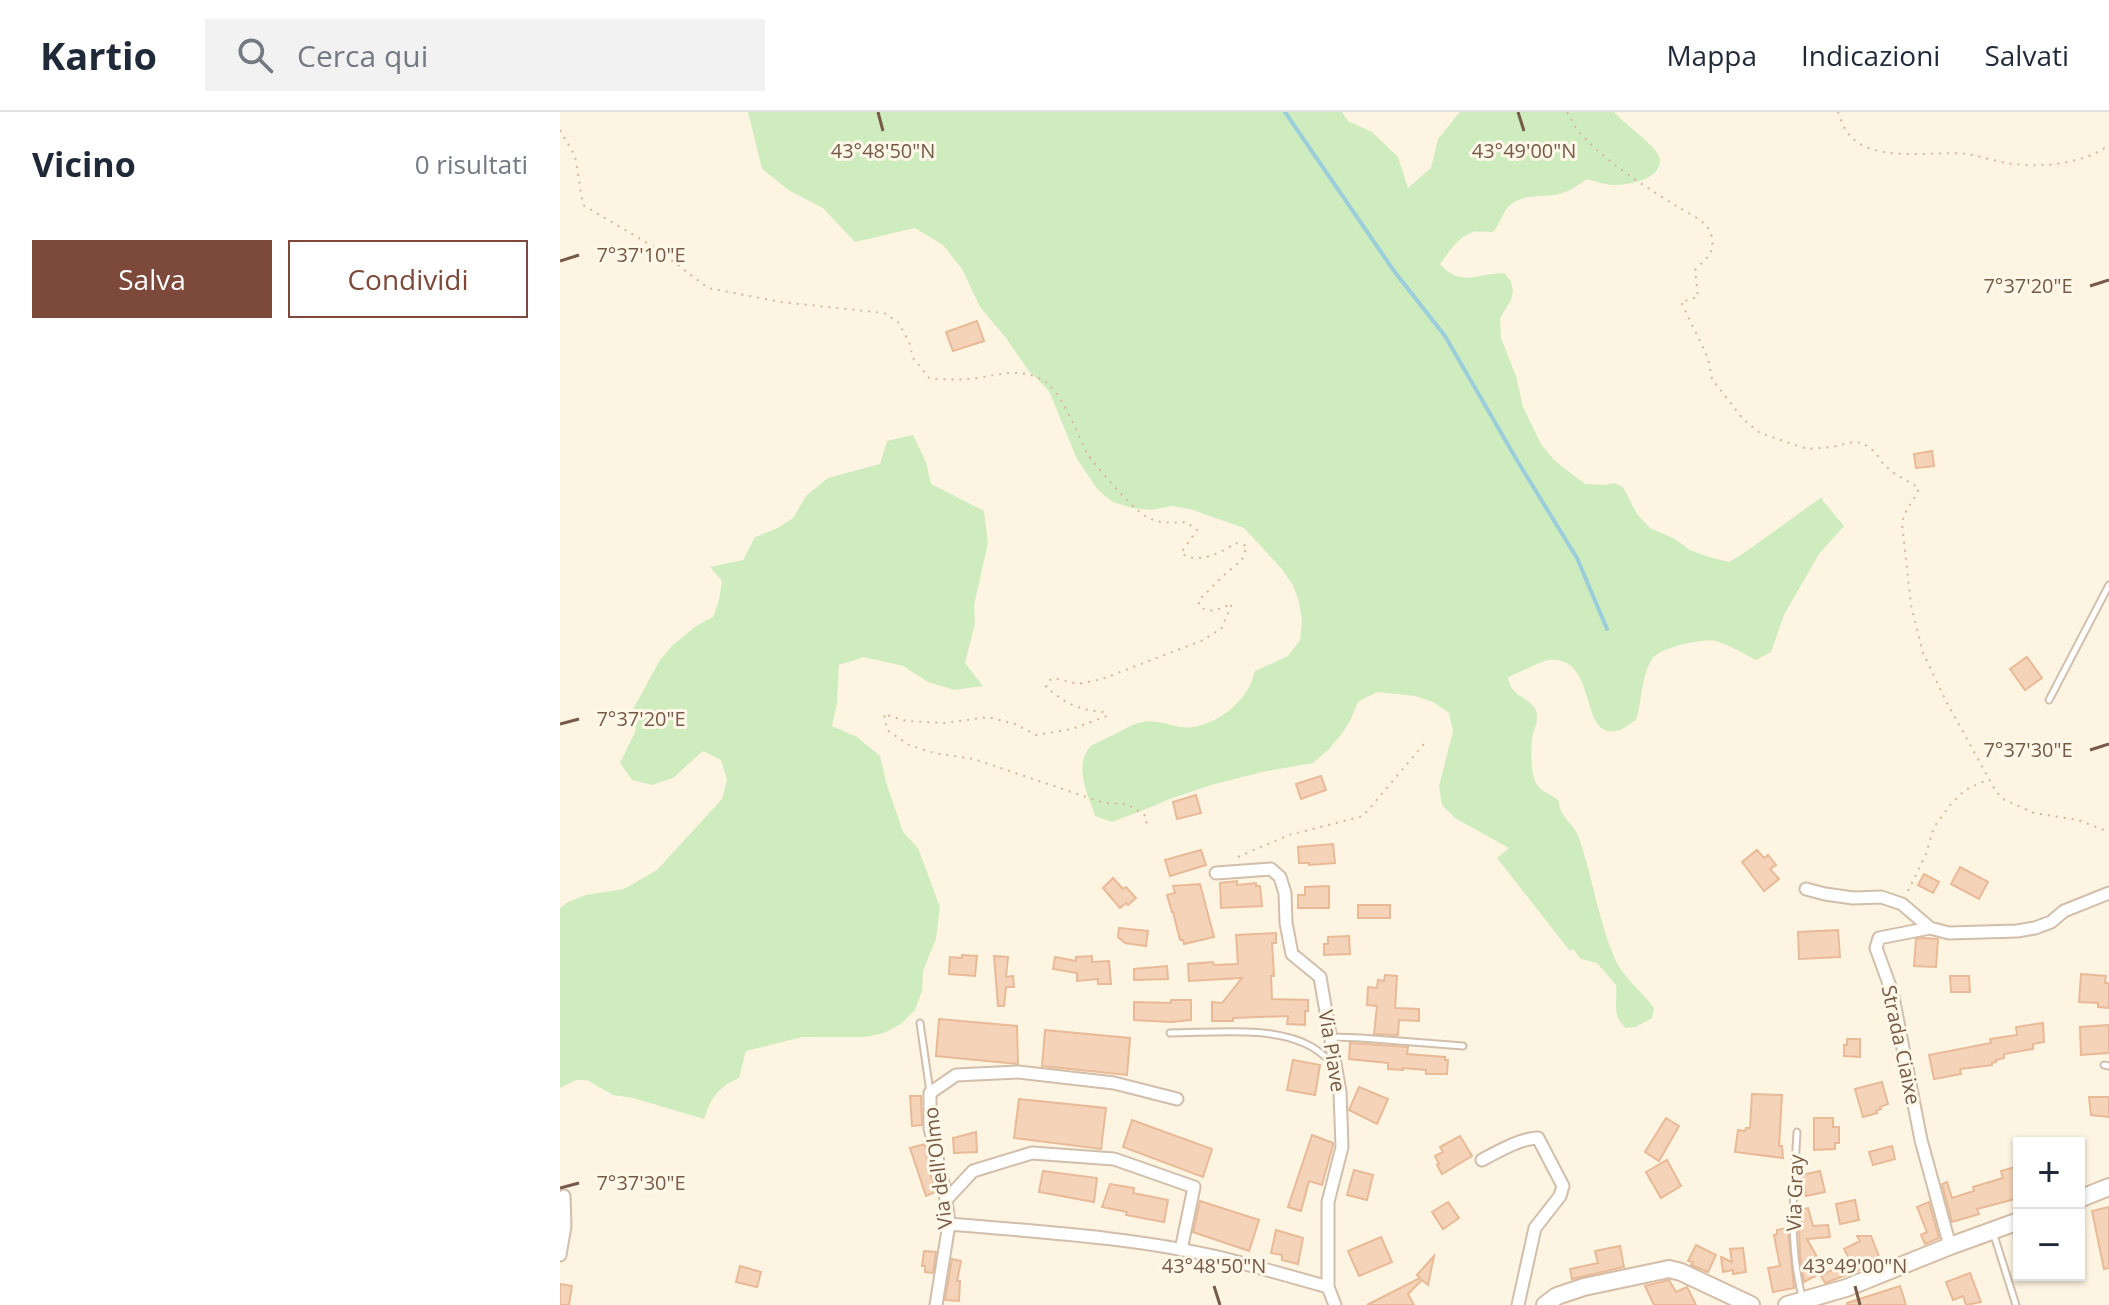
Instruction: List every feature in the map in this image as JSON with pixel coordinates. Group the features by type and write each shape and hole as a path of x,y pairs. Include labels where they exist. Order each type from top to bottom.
{"main road":[{"path":"2085,1197 2109,1187"},
{"path":"1797,1304 2013,1223"},
{"path":"1545,1305 1557,1296 1584,1287 1669,1269 1751,1305"}],"street":[{"name":"Via Piave","path":"1216,873 1271,869 1280,877 1285,893 1286,923 1292,954 1320,977 1340,1092 1342,1147 1328,1202 1328,1287 1335,1305"},
{"path":"1806,889 1853,898 1881,897 1902,904 1930,928"},
{"name":"Strada Ciaixe","path":"1950,1246 1921,1140 1892,992 1876,948 1879,938 1930,928 1949,933 2035,928 2051,922 2064,911 2109,893"},
{"name":"Via dell'Olmo","path":"936,1305 949,1224 930,1128 930,1093 956,1075 1018,1072 1114,1083 1177,1099"},
{"path":"1482,1160 1510,1145 1538,1138 1563,1186 1560,1196 1535,1228 1518,1305"},
{"path":"946,1200 973,1171 1032,1153 1114,1159 1194,1187 1181,1250"},
{"path":"560,1255 565,1226 564,1196"},
{"path":"949,1224 1094,1236 1181,1250 1328,1287"}],"lane":[{"path":"2049,700 2109,585"},
{"path":"920,1023 930,1093"},
{"path":"1170,1033 1256,1033 1286,1037 1310,1046 1336,1065"},
{"path":"1331,1037 1463,1046"},
{"name":"Via Gray","path":"1797,1132 1792,1233 1797,1304"},
{"path":"1992,1231 2016,1305"}],"path":[{"path":"1567,112 1577,131 1599,151 1649,189 1703,223 1711,233 1708,260 1695,270 1698,297 1681,302 1708,358 1712,379 1743,419 1760,433 1807,449 1863,443 1895,474 1919,488 1905,510 1902,523 1911,605 1923,653 1988,779 2003,799 2034,813 2078,820 2109,832"},
{"path":"1838,112 1846,131 1859,143 1877,151 1901,154 1968,154 2017,165 2042,165 2099,153 2109,145"},
{"path":"560,130 575,156 583,205 654,247 708,288 781,302 884,313 898,322 909,342 913,358 929,378 945,380 1006,372 1032,374 1048,382 1068,413 1089,456 1144,516 1166,524 1186,522 1197,530 1181,553 1190,559 1200,558 1236,543 1247,546 1242,560 1198,601 1201,608 1213,611 1232,604 1221,629 1201,641 1102,679 1078,684 1054,678 1048,681 1046,687 1068,705 1104,712 1107,716 1072,729 1036,735 1015,724 988,717 945,723 906,721 884,714 887,730 909,745 934,753 974,759 1104,803 1127,804 1146,816 1147,829"},
{"path":"1216,873 1241,855 1289,835 1363,816 1424,744"},
{"path":"1902,904 1926,854 1934,827 1965,790 1988,779"}],"green space":[{"path":"748,112 1342,112 1348,121 1372,132 1398,157 1408,188 1431,168 1438,139 1460,112 1614,112 1652,146 1660,164 1644,180 1609,185 1587,179 1559,194 1516,201 1493,232 1475,232 1463,237 1440,264 1455,276 1470,278 1504,273 1511,281 1511,300 1500,318 1501,338 1516,376 1523,407 1541,444 1554,460 1585,484 1614,483 1623,487 1637,514 1650,528 1675,539 1690,550 1729,562 1822,497 1844,526 1819,554 1784,615 1771,652 1756,660 1710,640 1682,644 1663,651 1652,659 1648,667 1636,720 1620,730 1606,731 1598,724 1582,683 1565,662 1548,660 1508,677 1514,690 1532,705 1537,715 1531,750 1536,783 1559,801 1561,811 1577,833 1615,959 1654,1008 1652,1018 1636,1027 1626,1028 1621,1023 1617,1014 1616,985 1597,963 1581,959 1573,949 1570,951 1497,858 1509,848 1455,818 1442,805 1439,786 1453,731 1449,713 1433,702 1415,696 1377,692 1358,702 1341,735 1313,763 1211,785 1112,822 1095,816 1082,770 1086,753 1092,745 1138,723 1153,721 1180,727 1199,726 1228,711 1243,697 1255,671 1288,656 1300,640 1302,621 1293,585 1244,528 1190,509 1171,506 1152,510 1132,508 1113,502 1098,490 1077,459 1049,391 1028,370 980,307 962,269 943,245 915,228 855,242 823,208 790,191 762,169"},
{"path":"913,435 926,462 931,484 984,511 988,543 974,605 975,624 965,663 983,686 954,690 928,682 903,666 864,657 839,665 832,726 857,737 880,756 903,832 918,848 940,907 936,939 923,971 922,991 915,1010 901,1024 884,1033 866,1037 802,1037 746,1051 739,1078 716,1094 704,1119 613,1095 587,1080 576,1080 560,1088 560,908 586,895 624,889 657,870 722,799 727,780 721,760 703,751 673,778 652,785 632,780 620,763 636,730 631,713 660,660 696,626 713,617 722,581 710,567 743,560 755,537 793,518 806,496 828,478 880,464 887,441"}],"building":[{"path":"977,321 984,341 953,351 946,332"},
{"path":"1932,451 1934,466 1916,468 1914,454"},
{"path":"2027,657 2042,678 2025,690 2010,669"},
{"path":"1321,776 1326,790 1301,799 1296,784"},
{"path":"1196,795 1201,813 1177,819 1173,802"},
{"path":"1333,844 1335,863 1299,863 1298,847"},
{"path":"1201,850 1206,865 1170,876 1165,860"},
{"path":"1757,850 1764,858 1768,855 1776,865 1770,869 1779,879 1764,891 1742,862"},
{"path":"1960,867 1988,882 1979,899 1951,884"},
{"path":"1924,874 1939,882 1933,893 1918,885"},
{"path":"1113,878 1136,898 1128,905 1126,903 1120,908 1103,888"},
{"path":"1237,881 1237,885 1256,883 1260,886 1262,906 1221,908 1220,883"},
{"path":"1200,884 1214,937 1184,944 1180,940 1167,895 1175,893 1173,886"},
{"path":"1329,886 1329,908 1298,908 1298,895 1305,895 1305,887"},
{"path":"1358,905 1390,905 1390,918 1358,918"},
{"path":"1119,928 1148,931 1146,946 1125,943 1118,937"},
{"path":"1838,930 1840,957 1799,959 1798,932"},
{"path":"1276,933 1276,943 1272,943 1272,999 1308,1000 1305,1025 1287,1024 1288,1016 1212,1021 1212,1002 1222,1003 1242,978 1189,981 1188,964 1238,964 1236,935"},
{"path":"1349,936 1350,954 1324,955 1328,937"},
{"path":"1916,939 1938,939 1936,967 1914,966"},
{"path":"962,955 977,956 975,976 949,974 950,957 962,958"},
{"path":"994,956 1008,957 1006,977 1013,976 1014,987 1006,987 1004,1006 998,1006"},
{"path":"1092,956 1092,962 1109,961 1111,984 1098,984 1098,979 1077,981 1077,973 1053,969 1055,957 1076,961 1076,957"},
{"path":"1167,966 1168,979 1134,980 1134,969"},
{"path":"2081,974 2106,976 2109,1008 2098,1007 2098,1003 2079,1002"},
{"path":"1385,975 1397,976 1395,1008 1419,1009 1419,1021 1399,1020 1398,1035 1374,1034 1377,1006 1367,1005 1368,987 1377,988 1378,980 1384,981"},
{"path":"1950,976 1969,976 1970,992 1951,992"},
{"path":"1171,1000 1191,1000 1191,1020 1134,1020 1134,1002 1171,1003"},
{"path":"939,1019 1017,1026 1018,1064 936,1056"},
{"path":"2043,1023 2044,1042 2033,1044 2033,1049 2004,1054 2004,1058 1992,1065 1960,1069 1961,1074 1934,1079 1929,1055 1991,1043 1990,1039 2017,1035 2016,1027"},
{"path":"2109,1025 2109,1053 2081,1055 2080,1027"},
{"path":"1045,1030 1130,1038 1127,1075 1042,1066"},
{"path":"1847,1039 1860,1039 1860,1057 1844,1056"},
{"path":"1350,1043 1408,1047 1407,1054 1445,1057 1448,1060 1447,1074 1388,1069 1388,1063 1349,1059"},
{"path":"1293,1060 1320,1065 1315,1095 1287,1090"},
{"path":"1882,1082 1888,1104 1880,1107 1877,1113 1863,1117 1855,1089"},
{"path":"1359,1087 1388,1099 1377,1124 1349,1110"},
{"path":"1752,1094 1782,1095 1779,1146 1782,1146 1783,1158 1735,1152 1738,1130 1750,1128"},
{"path":"910,1096 921,1096 922,1125 912,1126"},
{"path":"2089,1097 2109,1097 2109,1117 2091,1115"},
{"path":"1019,1099 1106,1108 1101,1149 1014,1138"},
{"path":"1666,1118 1679,1126 1659,1161 1645,1152"},
{"path":"1814,1118 1833,1118 1833,1127 1839,1127 1839,1143 1835,1143 1835,1149 1814,1150"},
{"path":"1132,1120 1212,1149 1203,1177 1123,1147"},
{"path":"976,1132 977,1152 954,1153 953,1138"},
{"path":"1312,1135 1333,1145 1322,1185 1309,1181 1301,1211 1288,1207"},
{"path":"1460,1136 1472,1156 1442,1174 1435,1156 1443,1152 1440,1147"},
{"path":"925,1144 936,1192 926,1196 910,1148"},
{"path":"1892,1146 1895,1159 1873,1165 1869,1152"},
{"path":"1667,1160 1681,1186 1661,1198 1646,1172"},
{"path":"2013,1168 2013,1200 1977,1209 1979,1214 1952,1222 1942,1184 1947,1182 1952,1198 1974,1191 1973,1187 2003,1178 2001,1171"},
{"path":"1354,1170 1373,1175 1367,1200 1347,1195"},
{"path":"1043,1171 1097,1178 1094,1202 1039,1192"},
{"path":"1820,1171 1825,1192 1806,1196 1802,1175"},
{"path":"1110,1184 1134,1188 1133,1193 1168,1200 1164,1222 1102,1207"},
{"path":"1855,1200 1859,1220 1840,1224 1836,1204"},
{"path":"1200,1201 1259,1220 1249,1251 1193,1232"},
{"path":"1448,1202 1459,1218 1443,1229 1432,1212"},
{"path":"1929,1202 1939,1238 1925,1244 1921,1235 1927,1232 1917,1207"},
{"path":"2109,1207 2109,1268 2104,1269 2092,1211"},
{"path":"1808,1208 1813,1226 1828,1225 1830,1237 1807,1239 1825,1271 1804,1282 1799,1211"},
{"path":"1788,1228 1794,1288 1773,1292 1768,1268 1780,1266 1774,1235 1777,1230"},
{"path":"1276,1230 1303,1238 1298,1264 1271,1253"},
{"path":"1857,1236 1871,1236 1881,1262 1825,1283 1821,1276 1850,1260 1844,1249 1860,1241"},
{"path":"1381,1237 1392,1262 1359,1276 1348,1251"},
{"path":"1696,1245 1716,1255 1708,1272 1688,1261"},
{"path":"1620,1246 1624,1267 1572,1279 1570,1269 1598,1263 1595,1251"},
{"path":"1743,1248 1746,1272 1723,1272 1721,1257 1732,1262 1730,1249"},
{"path":"924,1251 936,1252 933,1273 925,1272 925,1266 922,1266"},
{"path":"1434,1256 1428,1285 1422,1280 1408,1294 1414,1305 1367,1305 1420,1278 1417,1275"},
{"path":"952,1259 961,1261 957,1281 960,1281 959,1301 945,1300"},
{"path":"740,1266 761,1272 757,1287 736,1282"},
{"path":"1970,1273 1981,1302 1966,1305 1963,1296 1953,1300 1946,1282"},
{"path":"1669,1280 1676,1292 1687,1287 1696,1305 1654,1305 1645,1286"},
{"path":"560,1284 572,1286 569,1305 560,1305"},
{"path":"1900,1286 1906,1305 1847,1305 1847,1303"}],"waterway":[{"path":"1285,112 1394,271 1445,336 1577,558 1607,629"}]}
